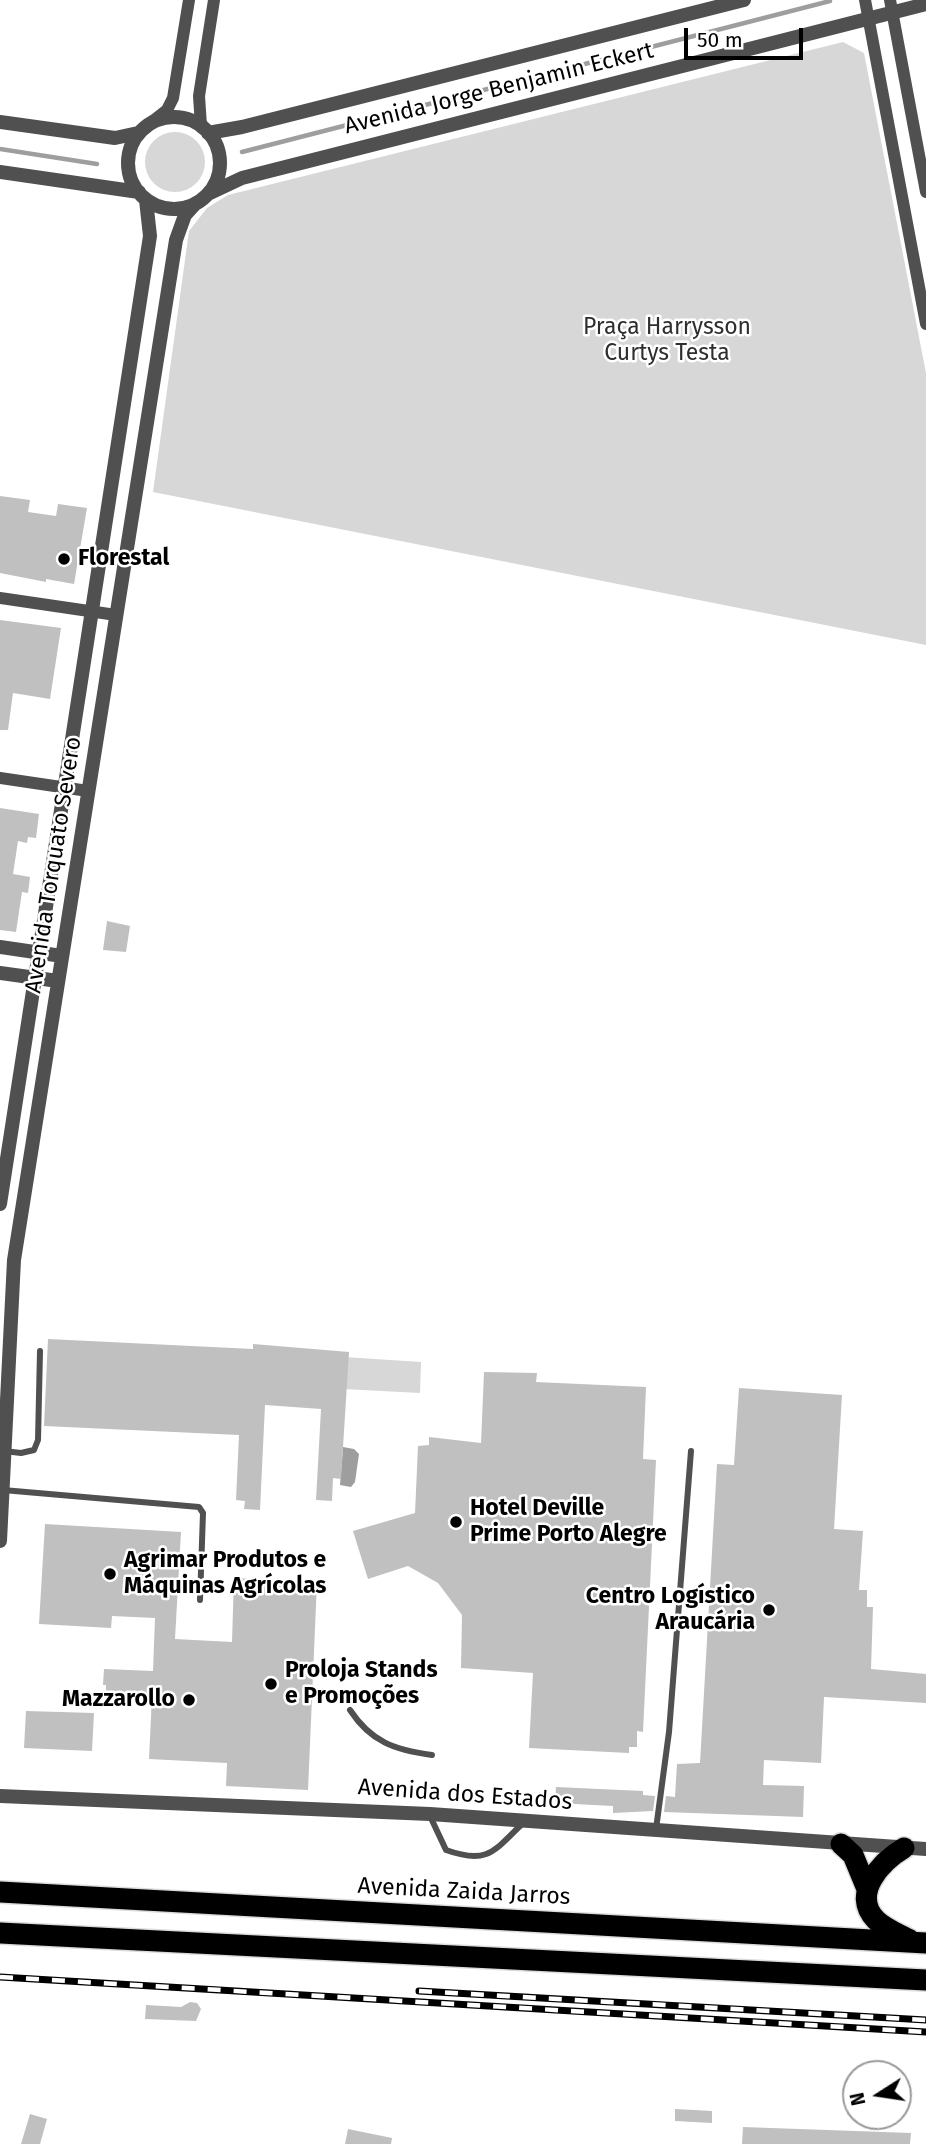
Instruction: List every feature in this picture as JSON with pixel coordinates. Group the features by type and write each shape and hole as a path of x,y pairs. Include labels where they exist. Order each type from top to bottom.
{"highway":[{"path":"841,1844 853,1855 867,1889 868,1905 875,1919 920,1943"},
{"path":"867,1889 888,1857 904,1848"},
{"name":"Avenida Zaida Jarros","path":"0,1892 920,1943"},
{"path":"0,1933 926,1980"}],"street":[{"path":"143,196 131,178 128,163 130,147 138,133 167,110 173,98 189,0"},
{"path":"0,173 143,196 170,209 195,204 208,194 215,182 219,156 204,129 199,96 214,0"},
{"name":"Avenida Jorge Benjamin Eckert","path":"204,129 242,127 744,0"},
{"path":"865,0 926,324"},
{"name":"Avenida Jorge Benjamin Eckert","path":"208,194 242,178 869,18 891,6 926,4"},
{"path":"891,6 926,192"},
{"path":"153,121 178,117 204,129"},
{"path":"0,122 115,138 138,133"},
{"name":"Avenida Torquato Severo","path":"0,1204 150,236 143,196"},
{"name":"Avenida Torquato Severo","path":"0,1541 2,1451 14,1260 176,240 185,215 195,204"},
{"path":"0,598 116,615"},
{"path":"0,778 88,791"},
{"path":"0,947 62,956"},
{"path":"0,973 58,981"},
{"path":"12,1124 35,1129"},
{"name":"Avenida dos Estados","path":"0,1796 430,1814 926,1849"}],"lane":[{"path":"2,1451 26,1453 34,1450 38,1440 40,1351"},
{"path":"655,1830 669,1732 691,1451"},
{"path":"1,1490 199,1507 203,1513 200,1600"},
{"path":"350,1710 370,1735 384,1745 400,1751 432,1755"},
{"path":"430,1814 446,1850 469,1858 491,1854 525,1821"}],"green space":[{"name":"Praça Harrysson Curtys Testa","path":"843,42 864,53 926,373 926,645 153,492 189,231 207,208 228,195"},
{"path":"175,132 192,137 200,145 205,162 200,179 192,187 175,192 158,187 150,179 145,162 150,145 158,137"},
{"path":"344,1357 421,1362 420,1393 343,1389"}],"shaded area":[{"path":"343,1447 354,1449 359,1454 355,1482 351,1487 340,1485"}],"building":[{"path":"0,496 30,500 28,512 56,516 58,504 87,508 74,584 46,579 46,582 0,573"},
{"path":"0,620 61,628 50,699 13,693 8,730 0,730"},
{"path":"0,808 39,814 36,838 28,837 27,843 18,841 13,874 30,877 28,893 22,892 16,932 0,930"},
{"path":"107,921 130,926 126,952 103,950"},
{"path":"48,1339 253,1349 253,1344 349,1352 341,1479 333,1478 332,1501 316,1500 321,1409 265,1405 260,1510 244,1509 245,1501 236,1500 239,1435 44,1426"},
{"path":"484,1372 537,1373 536,1382 646,1387 643,1459 656,1460 643,1732 637,1731 637,1747 629,1747 629,1753 529,1748 533,1673 461,1668 462,1615 438,1583 408,1566 368,1579 353,1531 415,1513 418,1446 429,1445 429,1437 481,1443"},
{"name":"Centro Logístico Araucária","path":"739,1388 842,1395 834,1529 863,1531 859,1590 867,1590 867,1607 873,1607 871,1669 926,1674 926,1703 824,1697 821,1763 764,1760 763,1785 804,1786 803,1817 664,1812 666,1796 675,1797 677,1764 700,1763 717,1464 734,1465"},
{"path":"45,1524 181,1532 175,1639 232,1642 234,1578 317,1582 308,1790 226,1786 227,1763 149,1759 152,1696 106,1693 106,1685 103,1685 104,1669 153,1671 155,1618 112,1616 111,1628 39,1624"},
{"path":"26,1711 94,1713 92,1751 24,1748"},
{"path":"556,1787 643,1791 643,1795 655,1796 653,1811 613,1813 613,1806 555,1803"},
{"path":"190,2002 197,2003 201,2009 196,2021 145,2019 146,2005 181,2007"},
{"path":"675,2109 712,2111 712,2123 675,2121"},
{"path":"30,2114 47,2119 40,2144 21,2144"},
{"path":"743,2127 911,2133 910,2144 742,2144"},
{"path":"348,2129 392,2138 391,2144 345,2144"}],"waterway":[{"path":"242,152 830,1"},
{"path":"0,149 97,164"}],"railway":[{"path":"0,1977 926,2032"},
{"path":"419,1991 926,2020"}],"place":[{"name":"Florestal","path":"64,559"},
{"name":"Hotel Deville Prime Porto Alegre","path":"456,1522"},
{"name":"Agrimar Produtos e Máquinas Agrícolas","path":"110,1574"},
{"name":"Centro Logístico Araucária","path":"769,1610"},
{"name":"Proloja Stands e Promoções","path":"271,1684"},
{"name":"Mazzarollo","path":"189,1700"}]}
